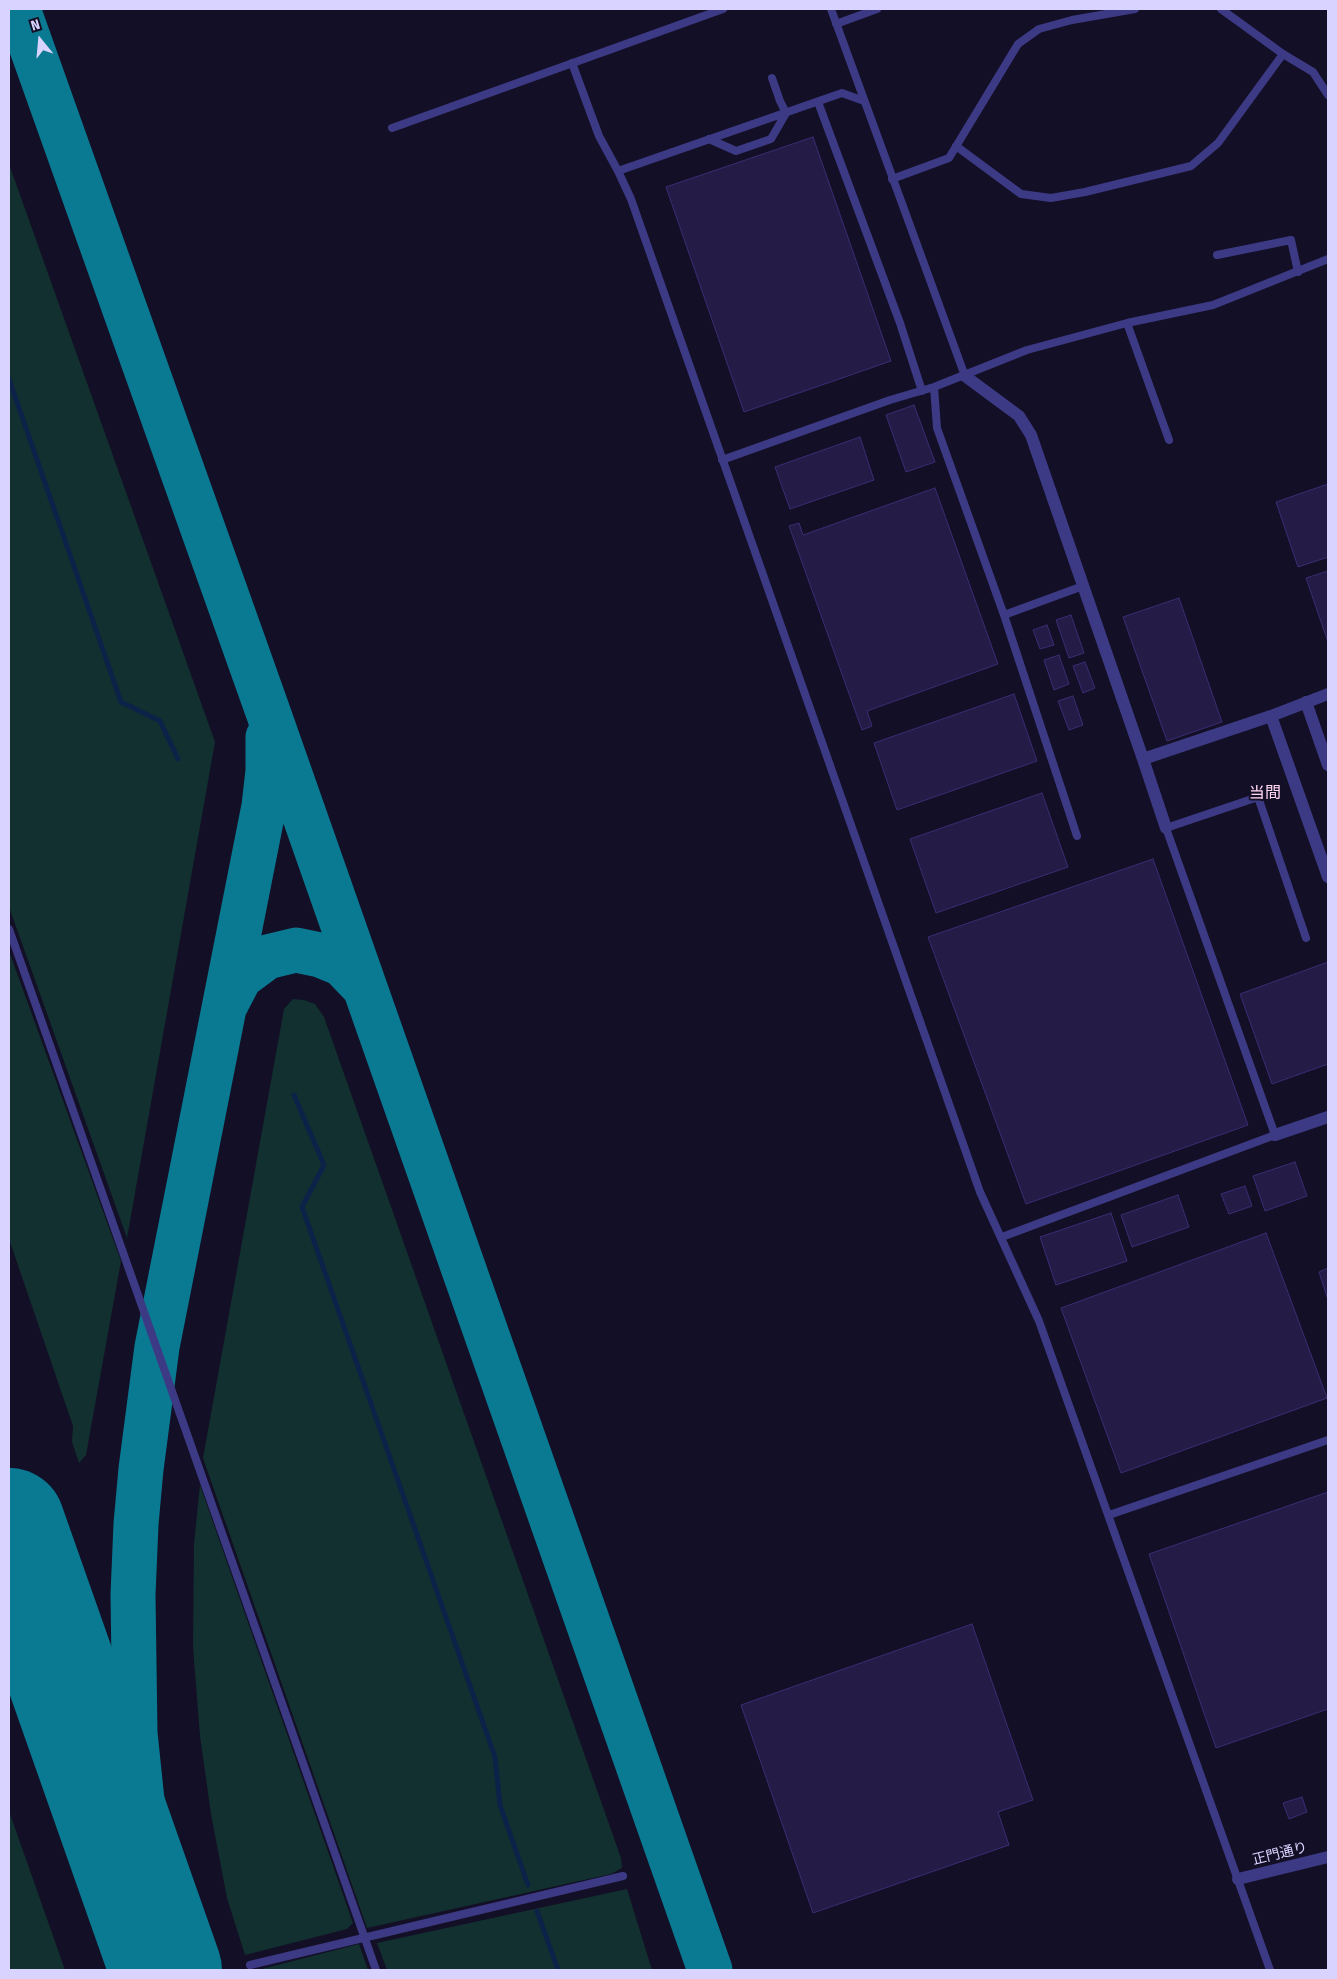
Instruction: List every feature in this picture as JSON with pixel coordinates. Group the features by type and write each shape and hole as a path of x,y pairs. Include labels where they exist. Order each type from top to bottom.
{"street":[{"path":"965,376 1019,416 1031,435 1166,828"},
{"path":"1143,759 1271,716 1328,694"},
{"path":"1306,702 1328,765"},
{"path":"1271,716 1328,877"},
{"path":"1275,1136 1328,1117"},
{"name":"正門通り","path":"1238,1879 1328,1858"}],"lane":[{"path":"392,128 723,9"},
{"path":"831,9 965,376"},
{"path":"836,24 877,9"},
{"path":"892,179 949,158 1018,44 1039,29 1072,20 1135,9"},
{"path":"1221,9 1283,54 1313,72 1328,95"},
{"path":"956,146 1022,194 1051,198 1085,192 1191,166 1218,143 1283,54"},
{"path":"572,63 599,136 631,199 980,1192 1040,1321 1270,1970"},
{"path":"772,78 786,113"},
{"path":"618,171 842,94 864,101"},
{"path":"818,102 900,323 922,391"},
{"path":"709,139 736,151 771,139 786,113"},
{"path":"1217,254 1291,240 1298,272"},
{"path":"722,460 890,400 965,376 1027,350 1127,323 1213,305 1328,259"},
{"path":"1127,323 1169,440"},
{"path":"934,387 937,428 1004,614 1077,836"},
{"path":"1004,614 1083,586"},
{"path":"1002,1237 1275,1136 1166,828 1258,797 1306,938"},
{"path":"9,929 376,1970"},
{"path":"1109,1515 1328,1440"},
{"path":"250,1965 623,1876"}],"green space":[{"path":"9,164 215,742 127,1238 9,907"},
{"path":"9,951 121,1261 86,1455 79,1463 72,1442 73,1426 9,1239"},
{"path":"293,999 315,1004 324,1017 621,1858 622,1868 611,1874 367,1928 203,1458 284,1009"},
{"path":"200,1485 353,1923 347,1929 245,1955 227,1898 211,1814 200,1736 193,1647 194,1544"},
{"path":"9,1811 65,1970 9,1970"},
{"path":"627,1889 652,1970 387,1970 377,1943"},
{"path":"359,1944 368,1970 258,1970"}],"building":[{"path":"813,137 891,361 744,412 666,187"},
{"path":"914,405 935,462 906,472 886,415"},
{"path":"860,437 874,480 790,509 775,467"},
{"path":"1328,484 1328,557 1298,567 1276,502"},
{"path":"935,488 998,664 867,711 872,726 862,730 789,526 799,523 803,535"},
{"path":"1328,571 1328,642 1306,578"},
{"path":"1179,598 1222,722 1167,741 1123,617"},
{"path":"1071,615 1084,653 1069,658 1056,620"},
{"path":"1047,625 1054,645 1040,649 1033,630"},
{"path":"1059,655 1069,684 1054,690 1044,660"},
{"path":"1085,662 1095,688 1083,693 1073,666"},
{"path":"1014,694 1037,761 897,810 874,743"},
{"path":"1073,696 1083,725 1069,730 1058,701"},
{"path":"1042,793 1068,867 936,913 910,839"},
{"path":"1153,859 1248,1125 1026,1204 928,937"},
{"path":"1328,962 1328,1064 1272,1084 1240,994"},
{"path":"1295,1162 1307,1196 1265,1211 1253,1176"},
{"path":"1245,1186 1252,1206 1229,1214 1221,1194"},
{"path":"1178,1195 1189,1227 1132,1247 1121,1215"},
{"path":"1111,1213 1127,1261 1056,1285 1040,1237"},
{"path":"1266,1233 1327,1398 1121,1473 1061,1308"},
{"path":"1328,1268 1328,1300 1319,1272"},
{"path":"1328,1492 1328,1709 1216,1748 1149,1554"},
{"path":"972,1624 1033,1800 998,1812 1009,1845 813,1913 741,1705"},
{"path":"1302,1797 1307,1812 1289,1819 1283,1803"}],"waterway":[{"path":"9,379 121,702 160,721 178,759"},
{"path":"294,1095 324,1165 302,1207 495,1757 500,1805 528,1885"},
{"path":"537,1911 558,1970"}],"taxiway":[{"path":"18,9 267,709 710,1970"},
{"path":"169,1970 143,1810 135,1733 133,1595 136,1524 141,1469 157,1347 264,806 268,771 268,737"},
{"path":"226,1004 240,977 267,957 296,950 320,955 342,964 365,988"}],"runway":[{"path":"9,1524 166,1970"}],"district":[{"name":"当間","path":"1265,794"}]}
